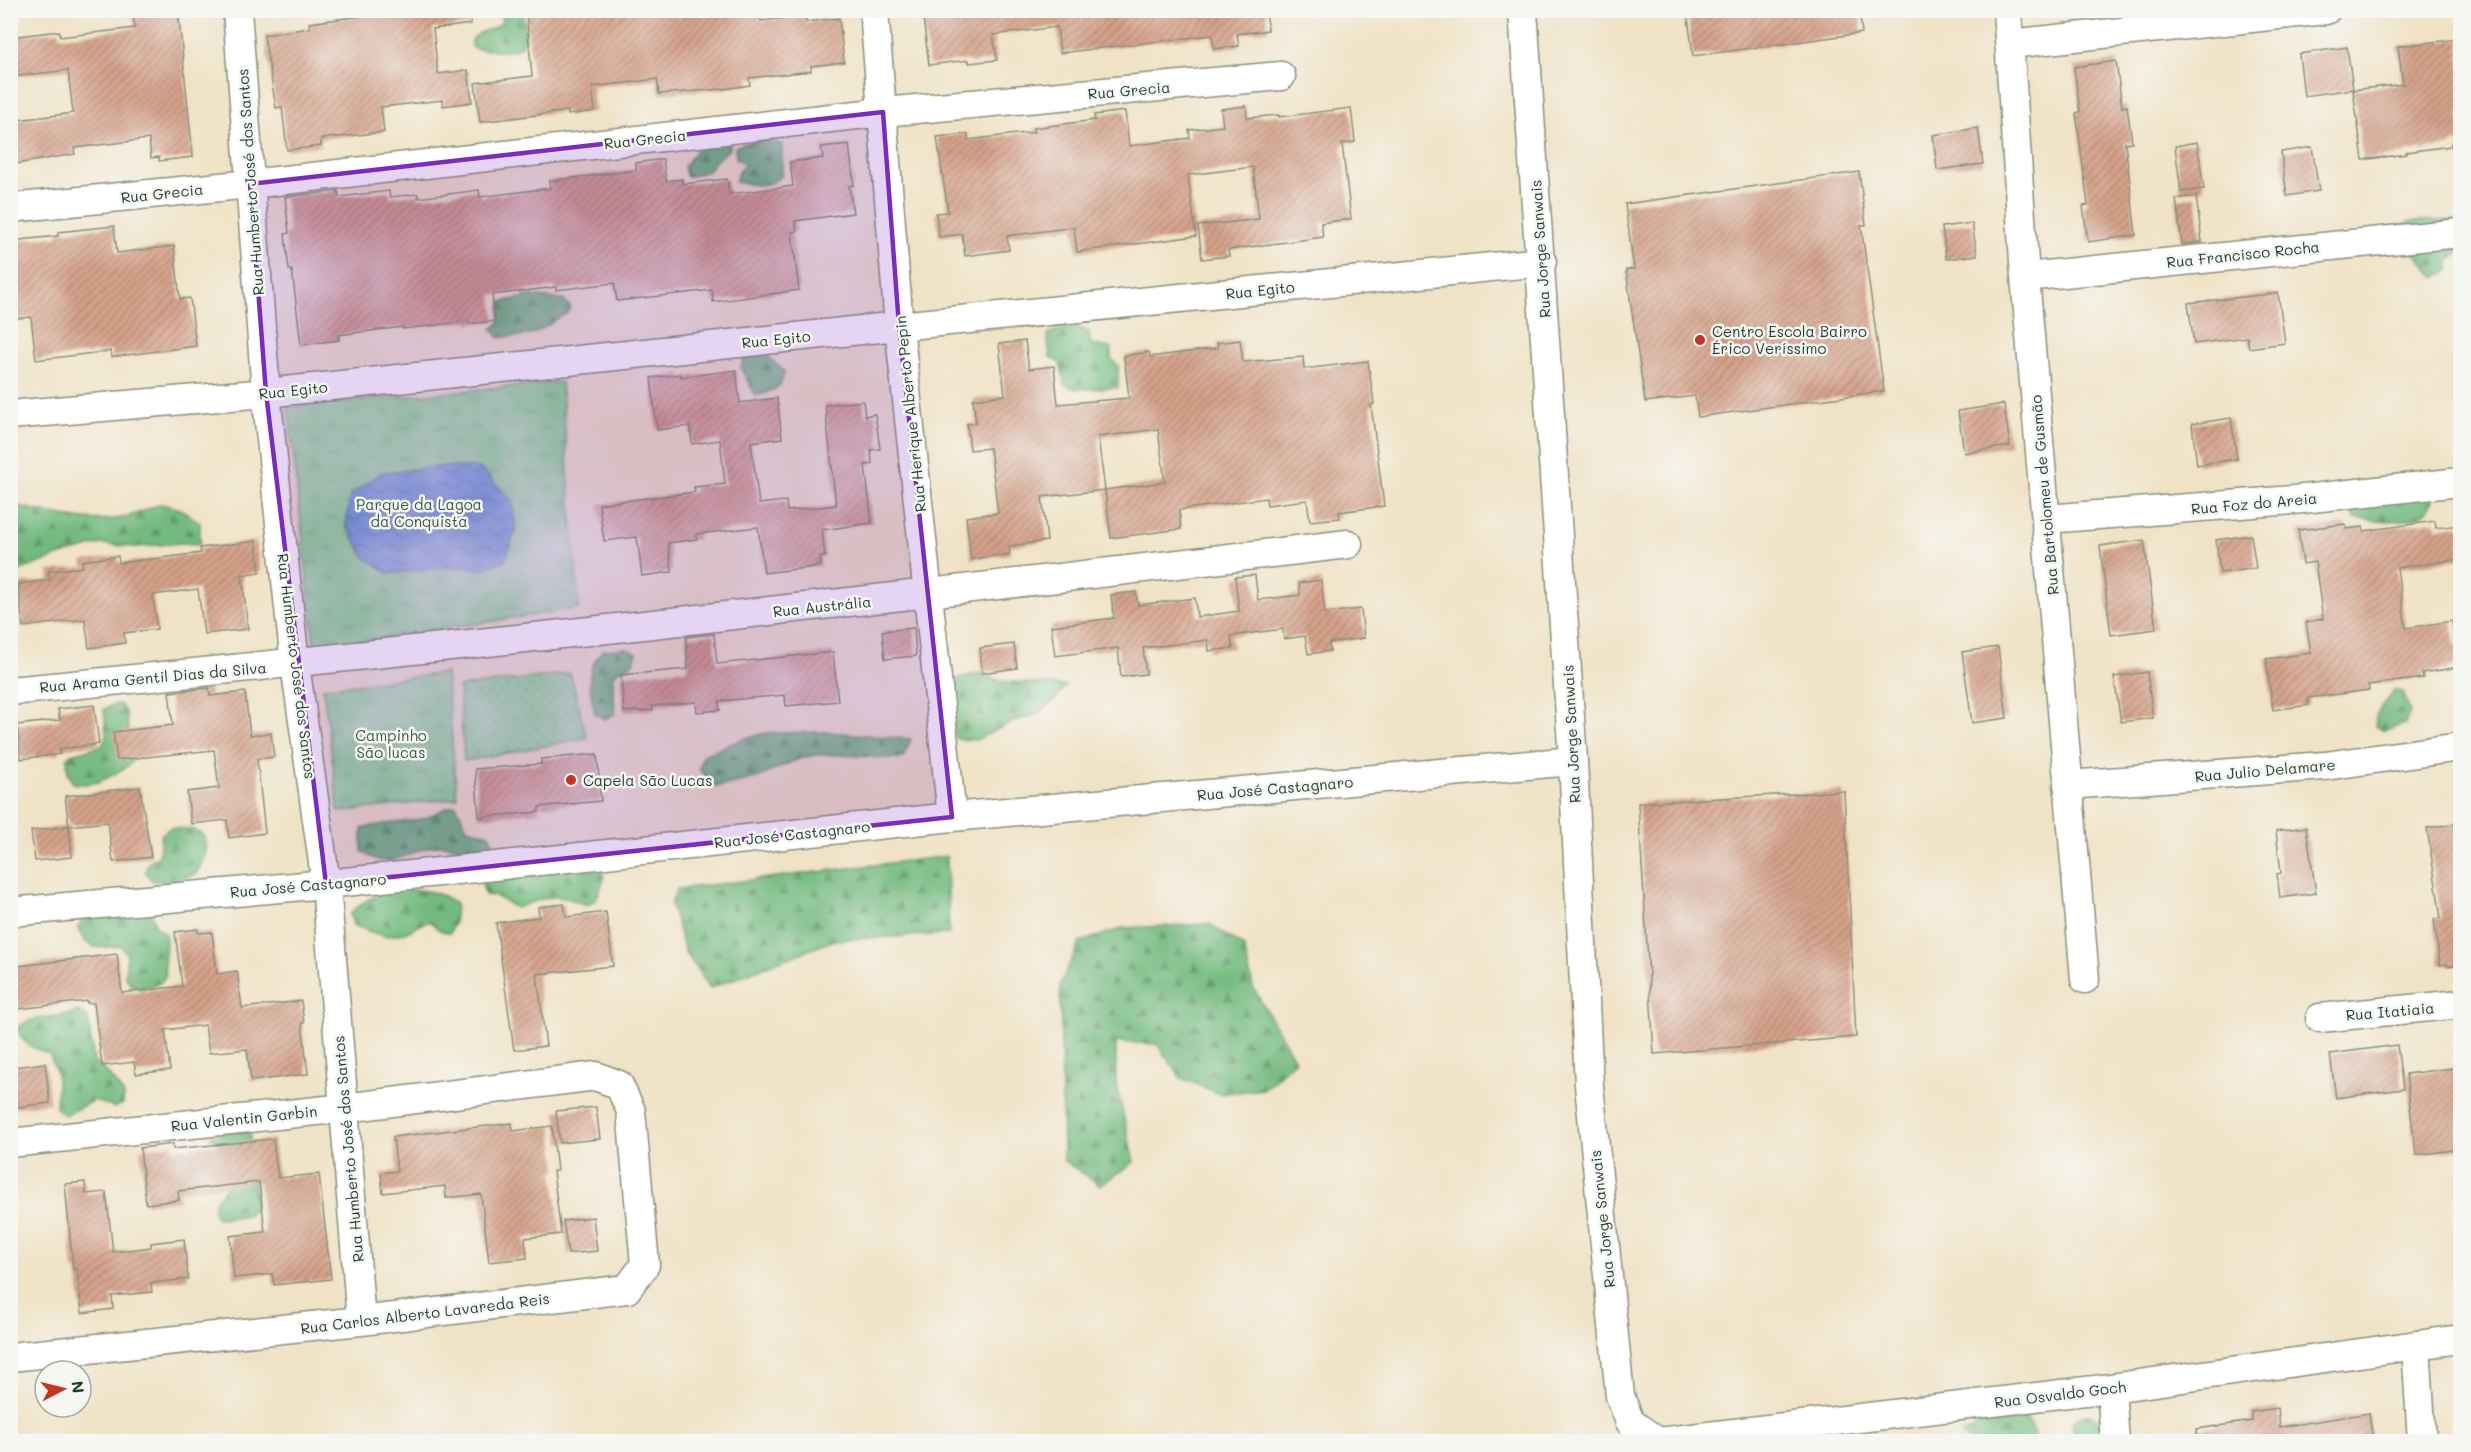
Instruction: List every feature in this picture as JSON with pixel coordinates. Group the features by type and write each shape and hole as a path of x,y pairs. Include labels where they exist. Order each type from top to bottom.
{"street":[{"name":"Rua Humberto José dos Santos","path":"237,10 266,393 295,664 326,884 361,1321"},
{"name":"Rua Herique Alberto Pepin","path":"874,10 899,326 952,817"},
{"name":"Rua Jorge Sanwais","path":"1523,10 1542,262 1573,761 1589,1085 1620,1396 1630,1422 1658,1442"},
{"name":"Rua Bartolomeu de Gusmão","path":"2007,10 2025,277 2085,979"},
{"path":"2010,44 2326,10"},
{"name":"Rua Grecia","path":"10,208 250,184 883,112 1281,76"},
{"name":"Rua Francisco Rocha","path":"2025,277 2460,233"},
{"name":"Rua Egito","path":"10,415 266,393 899,326 1542,262"},
{"name":"Rua Foz do Areia","path":"2046,519 2293,500 2460,482"},
{"name":"Rua Austrália","path":"295,664 929,594 1348,544"},
{"name":"Rua Arama Gentil Dias da Silva","path":"10,691 295,664"},
{"name":"Rua Julio Delamare","path":"2068,785 2325,766 2460,747"},
{"name":"Rua José Castagnaro","path":"10,912 326,884 952,817 1573,761"},
{"name":"Rua Itatiaia","path":"2320,1018 2460,1004"},
{"name":"Rua Valentin Garbin","path":"10,1143 345,1108 596,1076 619,1084"},
{"name":"Rua Carlos Alberto Lavareda Reis","path":"10,1357 361,1321 627,1289 645,1265 631,1111 619,1084"},
{"name":"Rua Osvaldo Goch","path":"1658,1442 2111,1388 2460,1339"},
{"path":"2416,1345 2422,1442"},
{"path":"2111,1388 2115,1442"}],"highlighted area":[{"path":"883,112 899,326 952,817 326,884 266,393 250,184"}],"green space":[{"path":"500,11 522,11 526,31 522,44 511,51 472,47 471,42 478,34 502,22"},
{"path":"766,140 782,144 782,175 777,180 766,184 735,182 738,172 745,164 736,158 735,147"},
{"path":"730,144 730,149 714,162 708,171 687,177 684,167 697,149"},
{"path":"2455,220 2460,228 2460,252 2449,260 2449,271 2435,277 2417,255 2397,245 2401,225 2411,221"},
{"path":"531,296 563,300 571,307 568,313 534,333 499,338 492,329 499,323 501,302"},
{"path":"1069,327 1089,332 1091,344 1111,348 1111,359 1118,366 1118,388 1075,389 1065,385 1060,363 1050,357 1047,334"},
{"path":"764,353 784,371 783,377 779,386 756,396 741,369 743,358"},
{"name":"Parque da Lagoa da Conquista","path":"561,382 579,608 315,648 288,407"},
{"path":"2427,492 2433,501 2428,510 2410,519 2387,521 2354,518 2349,508"},
{"path":"161,504 181,509 200,523 200,544 180,543 136,547 101,544 61,555 11,574 11,507 15,505 68,517 95,520 126,517"},
{"path":"626,648 637,653 633,663 615,673 613,682 615,714 605,719 595,714 590,672 603,650"},
{"name":"Campinho São lucas","path":"446,673 457,798 339,812 323,688"},
{"path":"570,673 587,738 464,761 459,687"},
{"path":"979,673 1000,681 1066,686 1053,702 1035,715 1015,721 976,740 956,739 946,696 959,678"},
{"path":"2393,690 2403,692 2410,713 2405,724 2384,731 2375,726 2376,716"},
{"path":"120,704 126,713 132,761 130,765 98,782 73,783 68,774 67,758 71,754 103,745 106,735 104,709"},
{"path":"830,732 911,739 903,758 838,754 808,756 756,778 716,787 699,769 703,755 745,738 766,733"},
{"path":"456,805 467,828 489,834 493,843 486,849 473,852 441,845 401,858 382,861 362,851 362,829 425,818"},
{"path":"170,828 191,829 204,835 205,855 196,874 174,881 152,881 145,872 149,862 159,856 161,835"},
{"path":"947,856 949,934 835,940 710,988 685,952 671,904 677,889"},
{"path":"602,869 604,879 596,900 587,905 559,897 535,901 516,908 496,896 485,895 482,883 487,874"},
{"path":"398,889 435,893 456,904 454,924 450,933 439,930 431,922 393,936 374,933 353,925 350,914 361,904 378,895"},
{"path":"148,908 156,927 165,933 166,975 160,983 141,989 131,985 125,976 127,954 121,946 100,948 89,945 81,936 78,928 84,918"},
{"path":"1210,924 1244,947 1253,987 1295,1060 1264,1089 1220,1094 1181,1078 1157,1044 1116,1042 1116,1082 1134,1162 1100,1185 1063,1160 1060,984 1080,942 1123,928"},
{"path":"79,1011 88,1018 94,1062 104,1069 124,1094 123,1104 114,1108 94,1100 65,1115 56,1108 57,1075 50,1055 26,1043 17,1028 38,1019"},
{"path":"249,1126 255,1193 254,1209 245,1216 218,1218 214,1215 214,1203 227,1185 228,1172 223,1146 210,1136"},
{"path":"2025,1413 2037,1441 1968,1441 1962,1434 1993,1417"},
{"path":"2080,1415 2091,1415 2101,1420 2108,1441 2073,1441 2073,1422"}],"water":[{"path":"443,466 480,468 512,500 516,530 505,560 486,569 446,567 390,574 365,557 346,525 350,495 381,473"}],"building":[{"path":"147,10 178,10 193,157 159,161 159,157 151,158 149,139 74,148 75,154 10,165 10,121 73,113 68,70 10,77 10,37 59,31 60,37 135,28 133,16 148,14"},
{"path":"470,10 471,24 433,29 438,74 468,70 472,102 443,106 443,100 381,107 384,132 321,139 321,146 287,150 282,107 276,108 264,35 310,28 309,23 369,15 369,12"},
{"path":"526,10 760,10 761,21 805,16 806,22 839,18 844,62 811,66 811,71 749,78 750,85 723,89 659,94 657,79 592,87 595,111 568,115 568,111 480,122 475,83 532,76"},
{"path":"922,10 1080,10 1081,18 1145,10 1266,10 1268,30 1237,34 1239,46 1214,49 1212,35 1060,53 1057,27 993,35 997,60 969,63 969,60 929,65"},
{"path":"1687,10 1859,10 1862,33 1693,56"},
{"path":"2460,39 2460,142 2451,143 2451,146 2363,160 2353,90 2403,84 2398,46"},
{"path":"2347,47 2353,89 2304,96 2299,54"},
{"path":"2116,61 2122,107 2127,106 2132,142 2125,143 2136,235 2088,242 2083,206 2088,205 2076,113 2080,112 2074,67"},
{"path":"1246,106 1247,118 1279,115 1279,117 1351,108 1355,142 1342,144 1351,219 1321,223 1323,237 1228,250 1229,256 1202,259 1198,226 1259,219 1253,167 1188,175 1196,236 1077,252 1074,227 1007,236 1009,250 965,256 962,234 939,237 936,213 948,212 937,137 968,134 968,140 1034,132 1033,128 1095,120 1094,115 1125,111 1129,146 1190,138 1189,130 1223,126 1221,109"},
{"path":"1978,128 1983,164 1937,170 1933,135"},
{"path":"2197,142 2204,189 2181,192 2175,146"},
{"path":"849,144 854,185 849,186 853,213 795,221 797,231 792,232 799,290 713,302 712,290 617,301 614,283 556,290 556,287 492,295 495,321 469,324 469,321 338,335 339,340 301,345 285,234 289,233 285,197 338,191 339,197 389,191 390,197 418,194 418,198 479,190 480,197 550,188 549,181 636,170 636,163 663,159 666,181 682,179 682,184 727,179 729,194 793,186 790,162 823,158 821,147"},
{"path":"2312,147 2319,191 2287,196 2281,152"},
{"path":"1859,172 1866,225 1861,225 1884,391 1698,417 1695,396 1645,402 1626,270 1634,269 1625,204"},
{"path":"2196,196 2202,242 2182,244 2176,199"},
{"path":"1972,223 1977,255 1946,259 1942,227"},
{"path":"114,226 117,253 174,246 180,299 190,298 196,346 112,357 111,351 36,360 31,317 10,319 10,241 58,236 58,232"},
{"path":"2278,293 2285,343 2249,348 2247,337 2194,344 2188,303"},
{"path":"1240,340 1243,362 1303,357 1304,369 1368,361 1374,404 1371,405 1384,506 1339,512 1340,518 1310,521 1307,500 1267,505 1266,498 1179,510 1181,529 1111,538 1105,490 1042,497 1047,541 1009,546 1010,554 971,559 966,517 998,513 990,448 970,450 967,424 976,423 973,399 1005,395 999,344 1025,341 1029,369 1054,366 1058,404 1129,398 1124,356 1149,352 1150,357 1218,348 1217,343","holes":["1158,429 1165,482 1105,490 1098,437"]},
{"path":"736,370 740,403 777,398 782,438 751,442 759,504 786,501 787,511 836,505 825,405 863,401 865,416 875,414 880,449 871,450 872,464 865,465 872,523 822,530 825,557 820,557 821,566 764,573 758,527 697,534 697,539 668,543 672,572 642,576 637,537 604,541 599,504 695,492 694,487 725,484 720,440 692,444 690,426 657,430 651,378 681,374 681,377"},
{"path":"2004,404 2010,446 1964,453 1958,411"},
{"path":"2231,418 2237,459 2197,465 2192,424"},
{"path":"2435,521 2436,528 2460,525 2460,559 2397,568 2406,628 2452,621 2455,646 2460,645 2460,667 2422,673 2423,678 2368,685 2369,690 2308,698 2309,705 2273,710 2266,659 2311,653 2306,622 2323,619 2315,562 2303,564 2298,530 2345,524 2346,529 2363,527 2364,531"},
{"path":"2251,535 2256,568 2220,573 2216,540"},
{"path":"2144,540 2156,629 2111,635 2100,546"},
{"path":"256,541 260,572 242,575 248,629 204,634 198,589 153,595 157,629 124,633 125,643 89,648 85,619 23,627 18,584 50,580 49,571 83,567 82,561 118,556 119,563 201,553 200,548"},
{"path":"1255,575 1258,600 1300,595 1299,583 1321,580 1325,613 1361,609 1364,638 1329,643 1330,651 1308,654 1305,636 1284,639 1283,629 1231,636 1233,648 1209,651 1208,640 1143,648 1146,674 1121,677 1118,648 1055,656 1051,626 1114,618 1111,595 1136,592 1138,605 1195,598 1197,617 1239,611 1235,577"},
{"path":"914,628 916,656 885,659 882,631"},
{"path":"714,634 717,664 833,652 838,701 786,706 785,695 719,701 720,710 697,712 696,702 652,706 653,710 624,712 621,675 688,669 686,637"},
{"path":"1014,644 1017,668 982,673 980,648"},
{"path":"1998,647 2007,718 1972,723 1962,652"},
{"path":"2147,672 2153,718 2121,722 2114,677"},
{"path":"209,688 210,696 245,692 250,735 271,733 274,757 257,759 265,833 229,838 227,820 191,824 187,792 219,788 214,750 117,760 113,732 173,725 169,692"},
{"path":"94,705 99,744 59,749 60,754 21,759 17,725 60,720 58,709"},
{"path":"597,754 601,801 539,807 539,812 479,817 475,769 541,764 541,759"},
{"path":"140,787 151,857 113,862 108,822 69,826 65,796"},
{"path":"1844,791 1856,1037 1654,1054 1638,803"},
{"path":"2460,823 2460,965 2447,966 2447,964 2440,965 2434,919 2441,918 2427,828"},
{"path":"69,826 72,857 35,861 31,831"},
{"path":"2306,827 2316,893 2280,898 2277,874 2281,873 2276,831"},
{"path":"564,904 566,917 606,912 613,966 537,974 546,1046 514,1050 496,923 539,917 538,907"},
{"path":"197,929 198,933 212,932 217,974 237,971 242,1008 301,1001 308,1074 251,1081 247,1049 209,1053 205,1025 165,1030 170,1070 136,1074 134,1062 102,1066 94,1003 87,1003 87,1001 10,1010 10,967 117,954 122,993 182,986 175,932"},
{"path":"2397,1045 2403,1089 2336,1098 2330,1054"},
{"path":"45,1063 50,1103 10,1108 10,1084 16,1084 14,1067"},
{"path":"2460,1067 2460,1149 2416,1155 2406,1074"},
{"path":"596,1107 600,1139 560,1143 556,1111"},
{"path":"512,1123 513,1131 552,1126 557,1171 553,1171 561,1234 525,1238 527,1258 489,1262 481,1194 446,1198 445,1186 383,1193 381,1173 397,1171 393,1137"},
{"path":"273,1139 278,1178 319,1174 331,1279 274,1285 272,1274 234,1278 230,1236 265,1232 259,1182 178,1191 179,1200 146,1204 140,1148 173,1144 173,1149"},
{"path":"85,1182 86,1194 106,1192 113,1252 151,1247 151,1243 184,1239 188,1279 151,1283 152,1292 112,1296 113,1309 82,1313 77,1269 73,1269 65,1184"},
{"path":"593,1217 597,1251 568,1254 563,1221"},
{"path":"2278,1408 2280,1427 2369,1413 2373,1442 2197,1442 2197,1429 2252,1421 2251,1412"}],"place":[{"name":"Centro Escola Bairro Érico Veríssimo","path":"1700,340"},
{"name":"Capela São Lucas","path":"571,780"}]}
